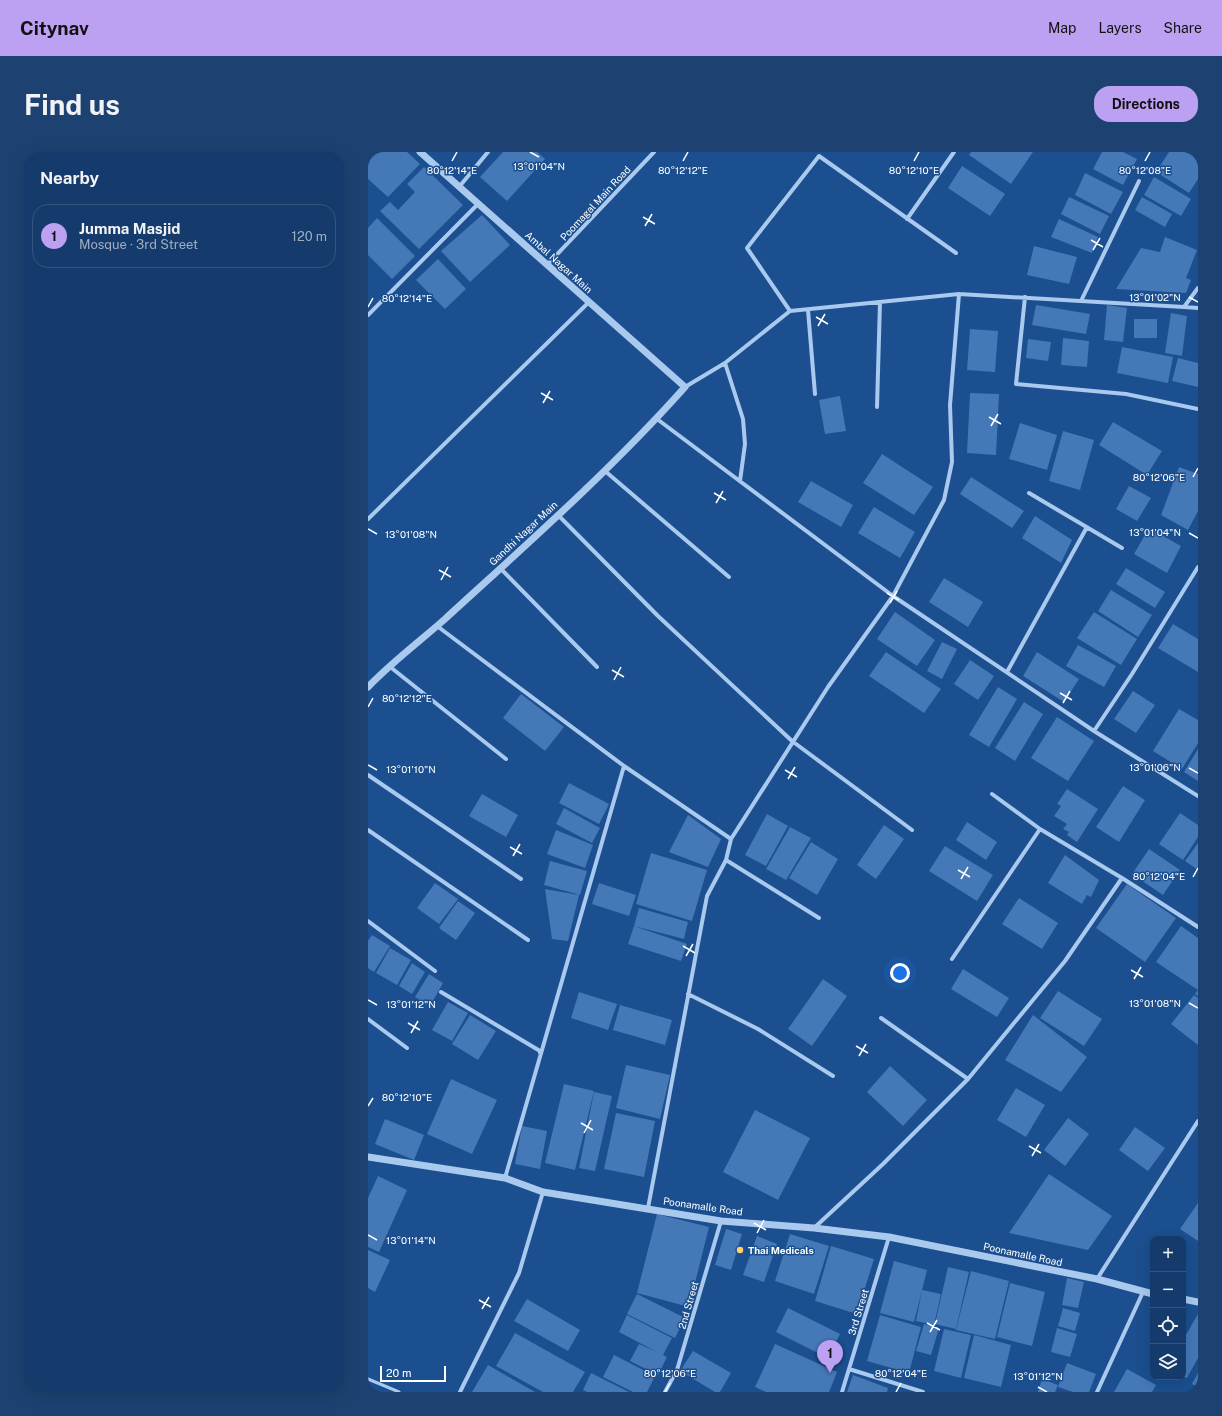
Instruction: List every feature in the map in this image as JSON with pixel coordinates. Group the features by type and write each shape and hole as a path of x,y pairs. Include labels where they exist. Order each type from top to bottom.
{"street":[{"name":"Ambal Nagar Main","path":"420,152 685,387"},
{"path":"459,188 488,152"},
{"name":"Poomagal Main Road","path":"547,265 654,152"},
{"path":"906,219 954,152"},
{"path":"790,311 747,248 820,156 906,219 956,253"},
{"path":"1081,301 1139,181"},
{"path":"368,314 478,204"},
{"path":"1184,307 1198,288"},
{"path":"685,387 725,363 790,311 959,294 1198,308"},
{"path":"648,1208 707,896 726,860 731,839 828,686 893,596 944,500 952,462 950,405 959,294"},
{"path":"1025,297 1016,384 1126,394 1198,409"},
{"path":"368,519 589,302"},
{"path":"877,407 880,302"},
{"path":"808,310 815,394"},
{"path":"725,363 743,419 745,444 740,481"},
{"name":"Gandhi Nagar Main","path":"368,687 388,666 437,626 605,471 657,419 685,387"},
{"path":"657,419 893,596 1094,730 1198,796"},
{"path":"605,471 729,578"},
{"path":"1029,493 1122,548"},
{"path":"558,515 658,616 792,741 912,830"},
{"path":"1007,672 1087,527"},
{"path":"1094,730 1132,674 1198,567"},
{"path":"500,568 597,667"},
{"path":"437,626 624,766 731,839"},
{"path":"388,666 506,760"},
{"path":"505,1178 624,766"},
{"path":"368,775 521,879"},
{"path":"992,794 1040,829 1122,878 1198,927"},
{"path":"952,958 1040,829"},
{"path":"368,830 528,940"},
{"path":"726,860 819,918"},
{"path":"814,1228 883,1164 968,1080 1065,961 1122,878"},
{"path":"368,921 435,970"},
{"path":"441,992 540,1051 540,1053"},
{"path":"688,994 758,1029 833,1076"},
{"path":"881,1018 968,1080"},
{"path":"368,1019 407,1048"},
{"path":"1098,1279 1198,1121"},
{"name":"Poonamalle Road","path":"368,1157 505,1178 543,1192 721,1221 814,1228 889,1237 1098,1279 1150,1293"},
{"path":"460,1392 519,1273 543,1192"},
{"name":"2nd Street","path":"665,1392 677,1370 721,1221"},
{"name":"3rd Street","path":"842,1392 889,1237"},
{"path":"1097,1392 1143,1292"},
{"path":"1186,1300 1198,1302"},
{"path":"849,1369 923,1392"}],"lane":[{"path":"368,1379 399,1392"}],"building":[{"path":"372,152 407,152 420,164 388,197 368,179 368,156"},
{"path":"503,152 537,152 545,159 507,201 480,177"},
{"path":"971,152 1033,152 1011,184 969,155"},
{"path":"1102,152 1123,152 1137,159 1123,185 1093,169"},
{"path":"1169,152 1198,152 1198,179 1189,193 1156,172"},
{"path":"962,166 1005,194 990,216 948,188"},
{"path":"424,167 463,205 419,249 380,211 390,202 398,210 415,192 407,184"},
{"path":"1085,173 1123,192 1111,214 1075,195"},
{"path":"1154,177 1191,199 1181,216 1144,195"},
{"path":"1069,197 1109,216 1100,234 1061,214"},
{"path":"1142,197 1172,214 1165,227 1135,210"},
{"path":"482,215 510,245 470,282 441,251"},
{"path":"377,218 415,256 392,279 368,255 368,228"},
{"path":"1059,219 1098,237 1092,253 1051,237"},
{"path":"1165,237 1197,250 1186,278 1191,280 1186,293 1116,289 1141,248 1160,252"},
{"path":"1034,246 1077,257 1069,284 1027,275"},
{"path":"438,259 466,289 445,309 416,280"},
{"path":"1036,305 1090,314 1086,334 1032,325"},
{"path":"1107,305 1127,308 1123,342 1104,340"},
{"path":"1171,313 1187,316 1182,356 1165,353"},
{"path":"1134,319 1157,319 1157,338 1134,338"},
{"path":"970,329 998,331 995,372 967,370"},
{"path":"1063,338 1089,341 1087,367 1061,365"},
{"path":"1028,339 1051,342 1048,361 1026,358"},
{"path":"1122,347 1173,357 1168,383 1117,373"},
{"path":"1178,358 1198,363 1198,387 1172,381"},
{"path":"970,393 999,394 996,455 967,453"},
{"path":"840,396 846,431 825,434 819,400"},
{"path":"1113,422 1162,451 1147,475 1099,445"},
{"path":"1020,423 1057,435 1047,470 1009,459"},
{"path":"1063,431 1094,440 1080,490 1049,481"},
{"path":"882,454 933,487 914,515 863,483"},
{"path":"1179,467 1198,474 1198,511 1188,530 1161,515"},
{"path":"971,477 1024,511 1012,528 960,494"},
{"path":"811,481 853,505 841,527 798,502"},
{"path":"1129,486 1151,498 1137,521 1116,509"},
{"path":"874,507 915,532 900,558 858,533"},
{"path":"1035,516 1072,540 1061,563 1022,538"},
{"path":"1149,528 1181,546 1167,573 1134,554"},
{"path":"1126,568 1165,592 1155,608 1116,584"},
{"path":"944,578 983,602 968,627 929,602"},
{"path":"1111,590 1152,615 1138,637 1098,611"},
{"path":"895,612 935,640 917,666 877,639"},
{"path":"1094,612 1137,639 1121,665 1077,638"},
{"path":"1173,624 1198,639 1198,672 1158,648"},
{"path":"942,642 957,649 942,679 927,671"},
{"path":"1078,645 1116,666 1104,687 1066,666"},
{"path":"886,652 941,689 924,713 869,676"},
{"path":"1037,652 1079,679 1064,702 1023,676"},
{"path":"970,660 994,676 978,700 954,684"},
{"path":"998,687 1017,699 989,747 969,735"},
{"path":"1133,691 1155,705 1136,733 1114,719"},
{"path":"521,694 564,727 545,751 503,718"},
{"path":"1024,702 1043,714 1015,761 995,748"},
{"path":"1179,709 1198,720 1198,743 1182,769 1153,751"},
{"path":"1057,717 1094,741 1068,781 1031,758"},
{"path":"1198,749 1198,781 1184,772"},
{"path":"569,783 609,804 599,824 559,803"},
{"path":"1123,786 1145,800 1119,842 1096,827"},
{"path":"1067,789 1098,809 1077,842 1067,835 1069,832 1063,829 1067,824 1054,816 1061,806 1057,804"},
{"path":"482,794 518,815 506,837 469,816"},
{"path":"564,808 600,828 592,843 556,824"},
{"path":"1180,813 1198,825 1198,837 1183,860 1159,844"},
{"path":"767,814 788,826 766,866 745,855"},
{"path":"688,815 721,839 708,867 669,852"},
{"path":"967,822 997,842 986,860 956,840"},
{"path":"884,825 904,839 876,879 857,865"},
{"path":"790,827 811,838 786,880 766,869"},
{"path":"556,830 593,845 585,868 547,854"},
{"path":"811,842 838,859 817,895 789,878"},
{"path":"1198,843 1198,870 1185,861"},
{"path":"945,846 993,875 977,901 929,871"},
{"path":"1149,849 1180,870 1163,895 1132,874"},
{"path":"651,853 707,870 692,921 636,904"},
{"path":"1065,855 1099,880 1091,897 1087,895 1082,904 1048,883"},
{"path":"550,861 587,871 580,895 544,885"},
{"path":"435,883 458,899 439,924 417,908"},
{"path":"599,883 636,895 629,916 592,904"},
{"path":"1127,884 1176,918 1145,962 1096,928"},
{"path":"545,889 579,895 568,941 552,939"},
{"path":"1019,898 1058,923 1042,949 1002,924"},
{"path":"458,901 475,913 456,940 439,928"},
{"path":"639,908 688,922 684,939 634,926"},
{"path":"634,926 687,944 681,961 628,944"},
{"path":"1181,926 1198,938 1198,990 1156,962"},
{"path":"372,935 390,946 374,972 368,968 368,941"},
{"path":"390,948 411,960 397,985 376,973"},
{"path":"412,963 425,972 412,994 399,986"},
{"path":"963,969 1009,998 997,1017 951,989"},
{"path":"429,974 443,983 430,1006 415,997"},
{"path":"823,979 847,996 812,1046 788,1029"},
{"path":"1058,991 1102,1019 1084,1046 1040,1018"},
{"path":"579,992 617,1004 608,1030 571,1018"},
{"path":"1194,995 1198,998 1198,1045 1171,1024"},
{"path":"448,1002 468,1013 452,1041 432,1030"},
{"path":"620,1005 672,1020 665,1045 613,1030"},
{"path":"470,1015 496,1031 478,1060 452,1044"},
{"path":"1033,1015 1087,1057 1061,1092 1005,1060"},
{"path":"626,1065 670,1075 660,1119 616,1108"},
{"path":"890,1066 927,1100 903,1126 867,1092"},
{"path":"451,1079 497,1100 472,1154 427,1134"},
{"path":"564,1084 594,1091 575,1170 545,1163"},
{"path":"1016,1088 1045,1105 1026,1137 997,1120"},
{"path":"594,1092 612,1096 595,1171 579,1168"},
{"path":"755,1110 810,1138 778,1200 723,1172"},
{"path":"616,1113 655,1121 644,1177 604,1169"},
{"path":"1068,1118 1089,1134 1065,1166 1044,1150"},
{"path":"385,1119 424,1135 414,1160 375,1144"},
{"path":"522,1126 547,1131 540,1169 515,1164"},
{"path":"1135,1127 1165,1148 1148,1171 1119,1150"},
{"path":"1049,1174 1112,1216 1088,1250 1009,1233"},
{"path":"378,1176 407,1190 379,1252 368,1247 368,1198"},
{"path":"1198,1203 1198,1241 1180,1229"},
{"path":"657,1214 709,1227 689,1307 637,1293"},
{"path":"726,1229 742,1234 731,1270 715,1265"},
{"path":"790,1234 829,1246 814,1294 775,1281"},
{"path":"757,1236 777,1244 764,1282 743,1275"},
{"path":"831,1246 874,1259 857,1314 815,1301"},
{"path":"368,1250 390,1260 375,1292 368,1288"},
{"path":"894,1261 927,1270 914,1322 880,1313"},
{"path":"948,1267 969,1272 956,1329 935,1324"},
{"path":"971,1271 1009,1281 995,1339 956,1330"},
{"path":"1067,1278 1084,1282 1078,1308 1062,1305"},
{"path":"1010,1283 1045,1292 1032,1346 997,1337"},
{"path":"922,1290 941,1294 934,1325 916,1321"},
{"path":"637,1294 685,1318 675,1338 627,1314"},
{"path":"527,1299 580,1330 568,1351 514,1321"},
{"path":"788,1308 840,1334 828,1358 776,1332"},
{"path":"1063,1308 1080,1313 1075,1331 1058,1326"},
{"path":"1198,1314 1198,1358 1187,1378 1186,1378 1186,1335"},
{"path":"627,1315 672,1338 663,1355 667,1357 658,1375 630,1361 639,1344 657,1352 619,1332"},
{"path":"880,1315 921,1327 909,1373 867,1361"},
{"path":"924,1324 939,1328 931,1355 916,1351"},
{"path":"1057,1328 1077,1334 1070,1357 1051,1352"},
{"path":"944,1329 971,1335 961,1378 934,1371"},
{"path":"515,1333 585,1372 573,1392 543,1392 496,1366"},
{"path":"974,1335 1011,1345 1001,1387 964,1378"},
{"path":"775,1344 837,1372 829,1392 766,1392 755,1387"},
{"path":"693,1351 731,1373 720,1392 715,1392 680,1371"},
{"path":"614,1355 655,1376 647,1392 633,1392 603,1377"},
{"path":"1067,1363 1096,1374 1089,1392 1073,1392 1058,1387"},
{"path":"488,1365 535,1392 472,1392"},
{"path":"1127,1369 1156,1385 1152,1392 1114,1392"},
{"path":"591,1373 629,1392 587,1392 583,1390"},
{"path":"1198,1373 1198,1387 1192,1384"},
{"path":"853,1375 888,1388 887,1392 847,1392"},
{"path":"1042,1379 1058,1385 1055,1392 1038,1392"}],"place":[{"name":"Thai Medicals","path":"740,1250"},
{"name":"Jumma Masjid","path":"830,1373"}]}
